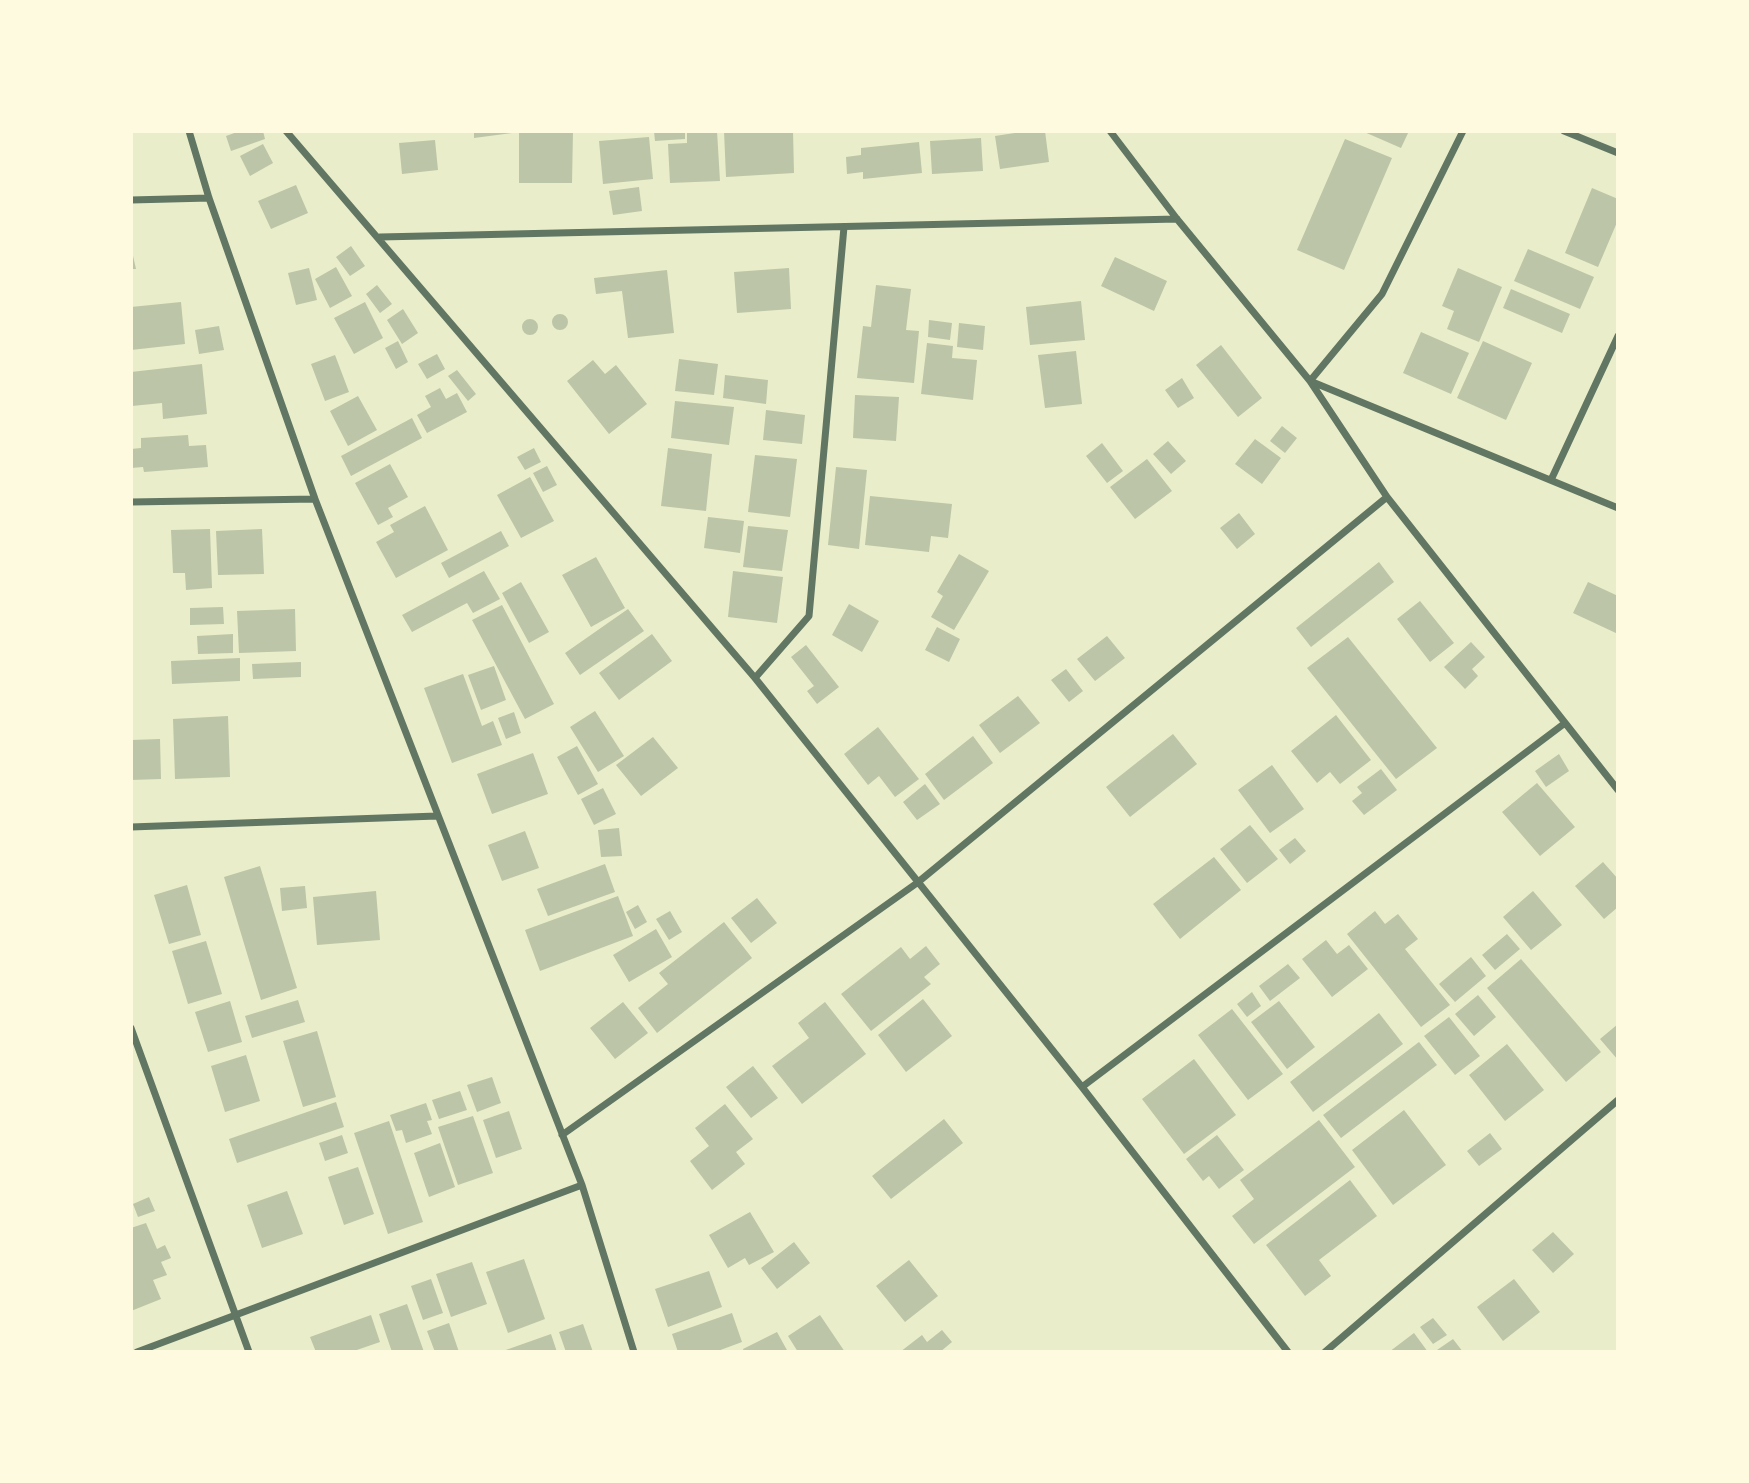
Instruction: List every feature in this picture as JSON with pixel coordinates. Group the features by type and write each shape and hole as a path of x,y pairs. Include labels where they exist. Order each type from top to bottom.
{"street":[{"path":"190,131 209,198 315,499 582,1185 634,1352"},
{"path":"286,131 380,237 755,678 1082,1087 1288,1352"},
{"path":"1111,131 1177,219 1310,381 1387,497 1618,790"},
{"path":"1310,381 1382,294 1463,131"},
{"path":"1564,131 1618,153"},
{"path":"131,200 209,198"},
{"path":"380,237 1177,219"},
{"path":"755,678 809,616 844,227"},
{"path":"1551,480 1618,336"},
{"path":"1310,381 1618,508"},
{"path":"562,1135 917,883 1387,497"},
{"path":"131,502 315,499"},
{"path":"1082,1087 1565,723"},
{"path":"131,827 437,816"},
{"path":"131,1028 249,1352"},
{"path":"1325,1352 1618,1100"},
{"path":"136,1352 582,1185"}],"building":[{"path":"240,131 263,131 265,139 231,151 226,136"},
{"path":"474,131 512,131 512,133 474,138"},
{"path":"519,131 573,131 572,183 519,183"},
{"path":"654,131 685,131 685,139 655,141"},
{"path":"687,131 717,131 720,181 670,183 668,144 687,143"},
{"path":"724,131 793,131 794,173 726,177"},
{"path":"1045,131 1049,162 1000,169 995,136"},
{"path":"1362,131 1409,131 1401,148"},
{"path":"649,137 653,179 603,184 599,141"},
{"path":"981,138 983,171 932,174 930,141"},
{"path":"1345,139 1392,158 1344,270 1297,250"},
{"path":"435,140 438,170 402,174 399,143"},
{"path":"919,142 922,173 863,179 863,172 847,174 846,157 861,155 861,148"},
{"path":"263,144 273,163 250,176 240,156"},
{"path":"296,185 308,213 271,229 258,201"},
{"path":"639,187 642,211 613,215 609,191"},
{"path":"1592,188 1618,199 1618,220 1598,267 1565,253"},
{"path":"351,246 365,266 350,276 336,257"},
{"path":"131,247 136,269 131,269"},
{"path":"1528,249 1594,277 1580,309 1514,281"},
{"path":"1115,257 1167,281 1154,311 1101,286"},
{"path":"336,267 352,296 330,308 315,279"},
{"path":"309,268 317,300 296,305 288,273"},
{"path":"789,268 791,309 737,313 734,272"},
{"path":"1458,268 1502,287 1479,342 1447,329 1454,311 1442,306"},
{"path":"667,270 674,333 628,338 622,291 596,294 594,278"},
{"path":"377,285 392,304 380,313 366,294"},
{"path":"876,285 911,289 906,330 919,331 914,383 857,378 863,326 871,327"},
{"path":"1511,289 1570,314 1562,333 1503,308"},
{"path":"1081,301 1085,340 1030,345 1026,307"},
{"path":"181,302 185,344 131,350 131,307"},
{"path":"365,302 383,338 354,354 334,318"},
{"path":"403,309 418,333 402,344 387,320"},
{"path":"557,314 563,314 568,322 566,328 557,330 552,325 552,319"},
{"path":"530,319 536,321 536,333 530,335 524,333 522,327 524,321"},
{"path":"929,320 952,323 950,340 928,337"},
{"path":"959,323 985,326 983,350 957,347"},
{"path":"219,326 224,350 199,354 195,330"},
{"path":"1421,332 1469,353 1451,394 1403,373"},
{"path":"398,341 408,362 396,369 385,348"},
{"path":"1483,341 1532,363 1506,420 1457,398"},
{"path":"927,343 953,346 952,358 977,360 973,400 921,394"},
{"path":"1221,345 1262,398 1238,417 1196,365"},
{"path":"1076,351 1082,404 1045,408 1038,355"},
{"path":"437,354 445,369 427,379 418,364"},
{"path":"335,355 349,392 325,401 311,364"},
{"path":"679,359 718,364 714,395 675,391"},
{"path":"593,360 605,374 616,365 647,404 609,434 567,381"},
{"path":"202,364 207,414 163,419 162,403 132,406 131,372"},
{"path":"457,370 476,394 468,401 448,376"},
{"path":"725,375 768,380 766,404 723,398"},
{"path":"1182,378 1194,398 1178,408 1165,390"},
{"path":"440,388 446,399 457,393 467,412 427,433 417,415 431,407 425,396"},
{"path":"855,395 899,397 896,441 853,438"},
{"path":"358,396 377,430 348,446 330,411"},
{"path":"675,401 734,407 729,445 671,438"},
{"path":"766,410 805,415 802,444 763,440"},
{"path":"412,418 422,438 351,476 341,456"},
{"path":"1282,426 1297,438 1285,453 1270,441"},
{"path":"188,435 189,446 206,445 208,467 144,472 143,467 131,468 131,449 141,448 141,438"},
{"path":"1255,439 1281,458 1262,484 1235,464"},
{"path":"1168,441 1186,461 1171,474 1153,454"},
{"path":"1102,443 1123,471 1107,483 1086,456"},
{"path":"534,448 541,462 525,470 517,457"},
{"path":"668,448 712,454 706,511 661,506"},
{"path":"755,455 797,459 790,517 748,512"},
{"path":"1147,459 1172,491 1135,519 1110,487"},
{"path":"390,464 408,497 388,508 393,517 378,525 355,483"},
{"path":"547,466 557,485 543,492 533,473"},
{"path":"836,467 867,470 859,549 828,545"},
{"path":"530,477 554,521 521,538 497,495"},
{"path":"870,496 952,504 948,538 931,536 929,552 865,545"},
{"path":"425,506 448,550 396,578 376,542 394,532 390,525"},
{"path":"1239,513 1255,534 1237,549 1220,528"},
{"path":"708,517 744,521 740,553 704,548"},
{"path":"748,526 788,530 782,571 743,567"},
{"path":"210,529 212,588 186,590 185,573 173,573 171,530"},
{"path":"262,529 264,574 218,575 216,531"},
{"path":"501,531 509,546 449,578 441,563"},
{"path":"959,554 989,571 954,630 931,617 943,596 937,592"},
{"path":"596,557 625,608 591,627 562,575"},
{"path":"1379,562 1394,582 1311,647 1296,628"},
{"path":"484,571 500,599 473,613 467,603 412,632 402,615"},
{"path":"733,571 783,577 777,623 728,617"},
{"path":"521,582 549,632 529,643 502,593"},
{"path":"1588,582 1618,596 1618,634 1573,613"},
{"path":"1420,601 1454,643 1430,662 1397,619"},
{"path":"849,604 879,621 862,652 832,635"},
{"path":"502,605 554,704 525,719 472,620"},
{"path":"223,607 224,624 190,625 190,608"},
{"path":"295,609 296,651 239,653 237,611"},
{"path":"628,609 644,631 580,675 565,653"},
{"path":"937,627 960,639 949,662 925,650"},
{"path":"233,634 233,653 198,654 197,636"},
{"path":"652,634 672,661 619,700 599,673"},
{"path":"1107,636 1125,658 1095,681 1077,659"},
{"path":"1348,637 1437,748 1396,779 1307,668"},
{"path":"1471,642 1485,657 1472,669 1478,676 1465,689 1444,667"},
{"path":"806,645 839,687 817,704 807,691 814,686 791,657"},
{"path":"240,658 240,681 172,684 171,661"},
{"path":"301,662 301,677 253,679 252,664"},
{"path":"494,666 506,700 481,710 468,675"},
{"path":"1066,669 1083,691 1069,702 1051,680"},
{"path":"463,674 482,726 493,721 502,745 452,763 424,688"},
{"path":"1018,696 1040,723 1000,753 979,725"},
{"path":"595,711 624,756 598,772 570,727"},
{"path":"514,712 521,733 506,739 498,718"},
{"path":"1336,715 1371,760 1340,784 1330,772 1317,783 1291,751"},
{"path":"228,716 230,777 175,779 173,719"},
{"path":"878,727 919,779 895,797 879,776 868,785 844,754"},
{"path":"1173,734 1197,764 1130,817 1106,787"},
{"path":"973,736 993,763 944,800 925,774"},
{"path":"653,737 678,768 641,796 616,765"},
{"path":"160,739 161,779 131,780 131,740"},
{"path":"577,746 598,784 578,795 557,757"},
{"path":"533,753 548,794 492,814 477,774"},
{"path":"1559,754 1569,771 1546,787 1535,771"},
{"path":"1272,765 1304,809 1270,833 1238,790"},
{"path":"1381,769 1397,790 1364,815 1352,801 1362,793 1357,787"},
{"path":"1537,783 1575,827 1540,856 1502,812"},
{"path":"925,784 940,804 917,820 903,802"},
{"path":"603,788 616,814 594,825 581,799"},
{"path":"1250,825 1278,859 1247,883 1220,849"},
{"path":"619,828 622,856 601,857 598,830"},
{"path":"525,831 539,868 502,881 488,845"},
{"path":"1295,838 1306,851 1290,864 1279,850"},
{"path":"1214,857 1241,890 1180,939 1153,904"},
{"path":"1603,862 1618,879 1618,907 1604,919 1575,886"},
{"path":"605,864 615,892 548,916 537,889"},
{"path":"260,866 297,988 261,1000 224,877"},
{"path":"187,885 201,935 169,944 154,895"},
{"path":"305,886 307,908 282,911 280,888"},
{"path":"376,891 380,940 317,945 313,897"},
{"path":"1533,891 1562,925 1531,950 1503,917"},
{"path":"618,896 633,936 540,971 525,930"},
{"path":"757,898 777,923 751,943 731,918"},
{"path":"638,905 647,922 635,929 626,912"},
{"path":"670,911 682,932 669,940 656,919"},
{"path":"1375,911 1385,924 1398,914 1418,939 1405,949 1450,1005 1421,1027 1347,934"},
{"path":"724,922 752,958 657,1033 638,1008 668,984 659,973"},
{"path":"656,929 672,957 629,982 613,955"},
{"path":"1507,934 1520,949 1495,970 1482,955"},
{"path":"1326,940 1337,954 1349,945 1368,969 1332,997 1302,959"},
{"path":"206,941 222,994 188,1004 172,951"},
{"path":"926,946 940,964 924,977 931,984 871,1031 841,994 901,947 910,959"},
{"path":"1471,957 1486,976 1455,1002 1439,984"},
{"path":"1521,959 1601,1052 1566,1082 1487,988"},
{"path":"1288,964 1300,978 1270,1001 1259,986"},
{"path":"1252,992 1261,1006 1247,1017 1237,1004"},
{"path":"1478,995 1496,1017 1474,1036 1455,1014"},
{"path":"923,999 952,1036 906,1072 878,1035"},
{"path":"298,1000 305,1022 252,1038 245,1016"},
{"path":"230,1001 242,1042 208,1052 195,1012"},
{"path":"1279,1001 1315,1047 1287,1069 1251,1022"},
{"path":"623,1002 648,1033 615,1059 590,1028"},
{"path":"825,1002 866,1054 802,1104 772,1066 809,1038 798,1023"},
{"path":"1232,1009 1283,1074 1248,1100 1198,1035"},
{"path":"1379,1013 1403,1044 1313,1112 1290,1082"},
{"path":"1449,1017 1480,1056 1455,1075 1424,1036"},
{"path":"1618,1024 1618,1060 1600,1039"},
{"path":"317,1031 336,1097 303,1107 283,1041"},
{"path":"1419,1042 1437,1065 1341,1138 1323,1115"},
{"path":"1507,1044 1544,1090 1505,1121 1469,1075"},
{"path":"246,1055 260,1101 225,1112 211,1066"},
{"path":"1194,1059 1236,1115 1184,1154 1142,1099"},
{"path":"753,1066 778,1098 751,1118 726,1087"},
{"path":"492,1077 501,1103 477,1112 467,1085"},
{"path":"460,1091 467,1110 439,1119 432,1100"},
{"path":"336,1102 344,1127 237,1163 229,1139"},
{"path":"426,1103 432,1120 427,1121 432,1134 406,1143 402,1130 396,1131 390,1115"},
{"path":"725,1104 753,1139 736,1152 745,1164 712,1190 690,1161 709,1146 695,1128"},
{"path":"1404,1110 1446,1165 1393,1205 1352,1150"},
{"path":"509,1111 522,1149 496,1158 483,1120"},
{"path":"473,1116 493,1173 458,1185 438,1127"},
{"path":"944,1119 963,1143 891,1199 872,1176"},
{"path":"1319,1120 1355,1167 1254,1244 1232,1216 1254,1199 1240,1180"},
{"path":"389,1121 423,1222 388,1234 354,1133"},
{"path":"1490,1133 1502,1149 1479,1166 1467,1151"},
{"path":"342,1135 348,1153 325,1161 319,1143"},
{"path":"1217,1135 1244,1170 1219,1189 1209,1176 1203,1181 1186,1159"},
{"path":"440,1143 455,1187 429,1197 414,1153"},
{"path":"358,1167 374,1214 344,1225 328,1177"},
{"path":"1350,1180 1377,1216 1319,1260 1331,1276 1305,1296 1266,1245"},
{"path":"287,1191 303,1234 262,1248 247,1205"},
{"path":"149,1197 155,1211 138,1217 133,1204"},
{"path":"750,1212 774,1252 749,1265 745,1258 728,1268 709,1235"},
{"path":"146,1223 157,1249 165,1245 171,1258 161,1262 167,1275 153,1280 161,1299 131,1311 131,1228"},
{"path":"1553,1232 1574,1254 1553,1273 1532,1250"},
{"path":"794,1242 810,1263 777,1289 761,1268"},
{"path":"524,1259 545,1319 508,1333 486,1272"},
{"path":"909,1260 938,1296 905,1322 876,1286"},
{"path":"472,1262 487,1304 451,1317 436,1274"},
{"path":"709,1271 722,1307 668,1327 655,1289"},
{"path":"431,1279 443,1313 423,1320 411,1286"},
{"path":"1514,1279 1540,1312 1503,1341 1477,1307"},
{"path":"407,1304 424,1352 392,1352 379,1314"},
{"path":"732,1313 742,1342 715,1352 678,1352 672,1334"},
{"path":"371,1315 380,1342 351,1352 316,1352 310,1337"},
{"path":"820,1315 845,1352 798,1352 788,1336"},
{"path":"1433,1318 1447,1335 1433,1344 1420,1327"},
{"path":"449,1323 459,1352 435,1352 427,1331"},
{"path":"583,1324 593,1352 566,1352 559,1332"},
{"path":"942,1330 952,1342 940,1352 900,1352 922,1335 927,1342"},
{"path":"777,1332 788,1352 744,1352 743,1349"},
{"path":"1414,1333 1428,1352 1389,1352"},
{"path":"551,1334 557,1352 503,1352 503,1351"},
{"path":"1453,1339 1463,1352 1437,1350"}]}
